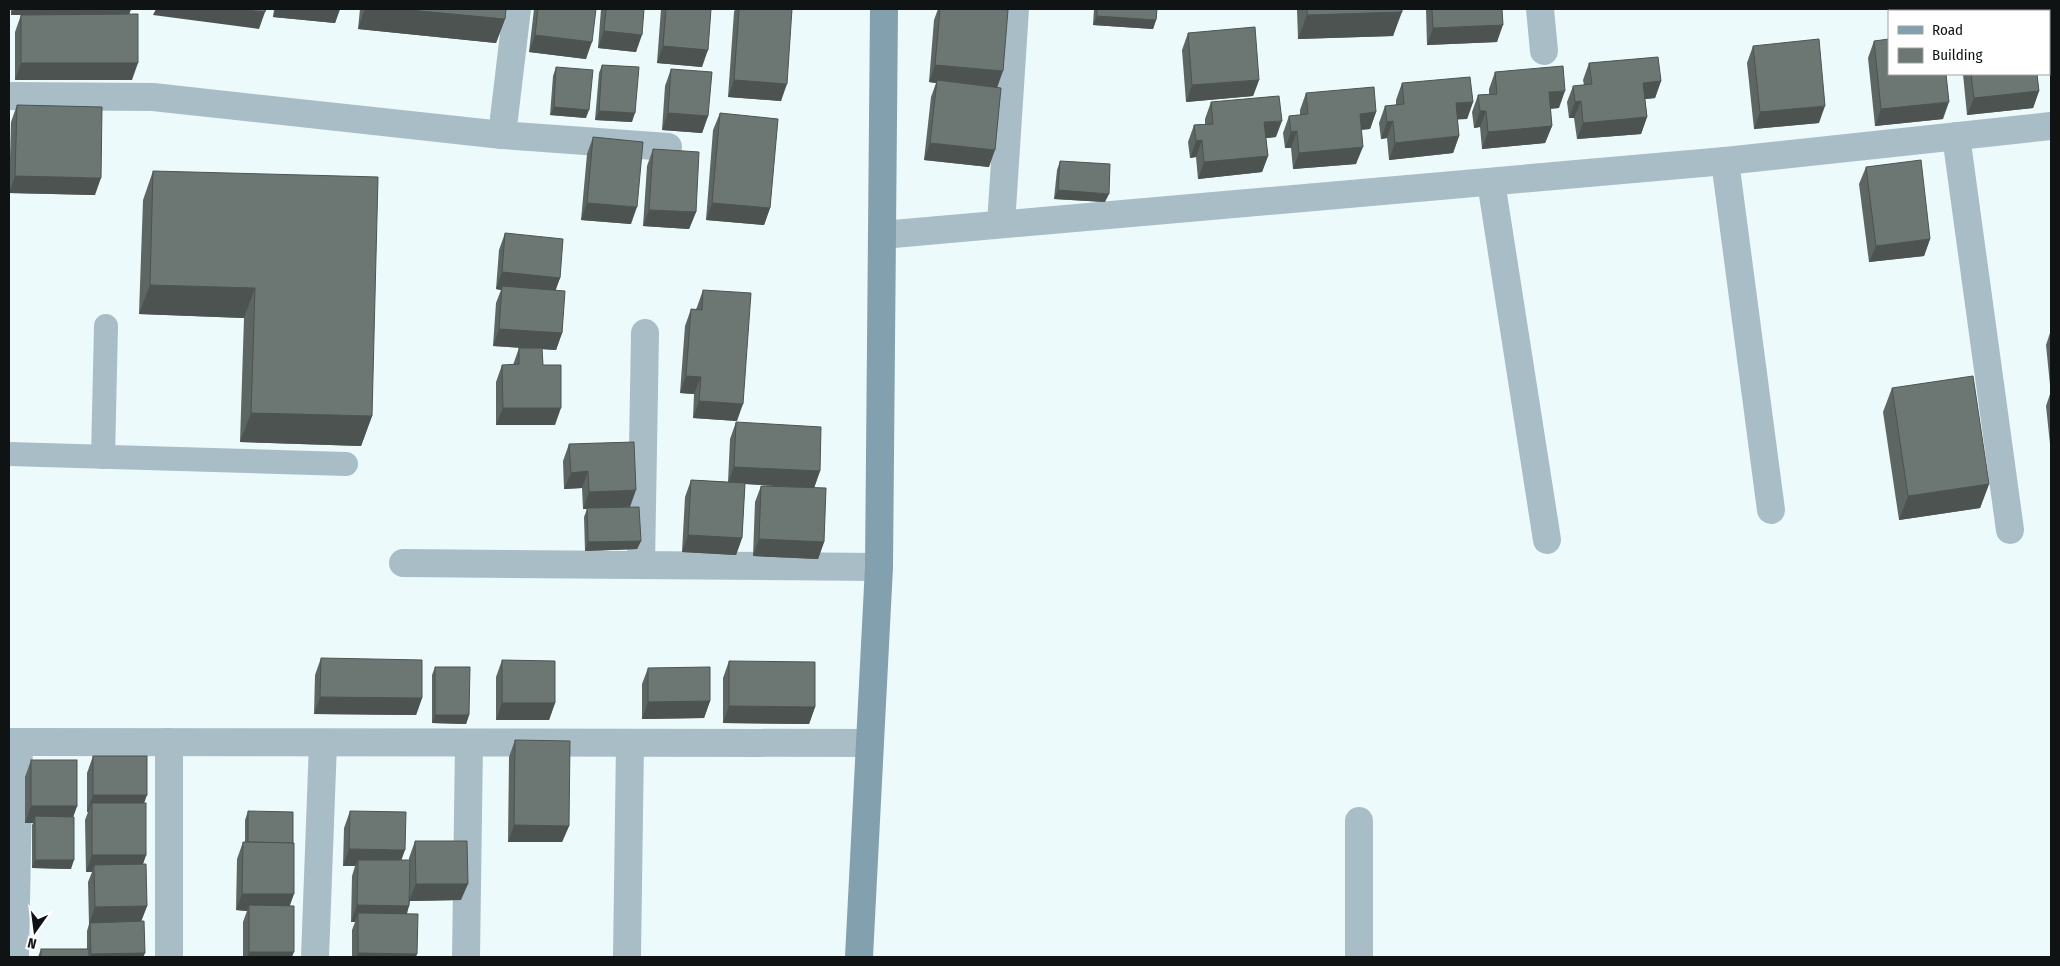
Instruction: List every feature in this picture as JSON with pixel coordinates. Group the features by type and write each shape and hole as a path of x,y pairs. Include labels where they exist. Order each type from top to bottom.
{"street":[{"path":"502,135 517,9"},
{"path":"859,957 879,567 884,9"},
{"path":"1001,224 1016,9"},
{"path":"1540,9 1544,51"},
{"path":"9,96 153,98 502,135 668,147"},
{"path":"882,235 1725,161 2051,126"},
{"path":"1956,136 2010,530"},
{"path":"1725,161 1771,510"},
{"path":"1491,182 1547,540"},
{"path":"640,564 645,333"},
{"path":"403,563 879,567"},
{"path":"15,957 14,742 870,743"},
{"path":"168,742 169,957"},
{"path":"315,957 322,743"},
{"path":"466,957 469,743"},
{"path":"627,957 630,743"},
{"path":"1359,821 1359,957"}],"lane":[{"path":"103,457 106,326"},
{"path":"9,454 346,464"}],"building":[{"path":"238,9 266,9 265,12"},
{"path":"399,9 506,9 505,19"},
{"path":"538,9 596,9 592,42 535,35"},
{"path":"606,9 644,9 642,35 604,31"},
{"path":"666,9 711,9 708,50 663,46"},
{"path":"739,9 792,9 787,84 734,80"},
{"path":"940,9 1008,10 1003,71 935,65"},
{"path":"1097,9 1157,9 1156,20 1097,16"},
{"path":"1307,9 1402,9 1402,12 1307,15"},
{"path":"1432,9 1502,9 1503,25 1433,28"},
{"path":"138,14 138,63 21,63 21,15"},
{"path":"1255,27 1259,80 1192,85 1188,33"},
{"path":"1819,39 1825,106 1760,112 1753,46"},
{"path":"1888,39 1888,75 1946,75 1949,102 1881,109 1874,41"},
{"path":"1658,57 1661,81 1643,83 1647,117 1583,123 1581,101 1575,102 1573,86 1592,84 1589,63"},
{"path":"602,65 639,67 635,113 599,111"},
{"path":"1563,66 1565,91 1549,92 1552,126 1488,132 1486,111 1480,111 1478,95 1497,94 1495,72"},
{"path":"556,67 593,70 589,110 554,107"},
{"path":"671,69 712,72 708,116 668,113"},
{"path":"1971,75 2037,75 2039,91 1974,98"},
{"path":"1470,77 1473,102 1456,103 1459,136 1395,143 1393,121 1387,122 1385,106 1404,104 1402,83"},
{"path":"937,80 1001,88 995,150 930,143"},
{"path":"1374,87 1376,112 1360,114 1363,147 1299,153 1297,131 1291,132 1289,116 1308,114 1306,93"},
{"path":"1279,96 1282,121 1264,122 1268,156 1204,162 1202,140 1196,141 1194,125 1213,124 1211,102"},
{"path":"17,105 102,107 101,178 15,176"},
{"path":"720,113 778,119 770,208 712,203"},
{"path":"593,137 643,142 637,207 587,203"},
{"path":"653,149 699,152 696,212 649,210"},
{"path":"1921,160 1930,239 1876,246 1866,167"},
{"path":"1060,161 1110,164 1109,194 1058,190"},
{"path":"153,171 378,177 372,416 251,413 255,288 150,285"},
{"path":"505,233 563,239 560,278 502,272"},
{"path":"502,286 565,291 562,333 499,329"},
{"path":"703,290 751,293 743,404 699,401 701,377 686,376 691,309 702,310"},
{"path":"519,348 542,348 543,365 561,365 561,408 503,408 502,365 519,364"},
{"path":"1973,376 1989,484 1908,496 1892,388"},
{"path":"736,422 821,427 820,471 734,467"},
{"path":"634,442 636,490 589,492 588,471 571,473 569,444"},
{"path":"691,480 745,483 742,538 688,535"},
{"path":"761,486 826,488 824,542 759,539"},
{"path":"639,507 641,541 588,542 587,508"},
{"path":"321,658 422,660 422,698 320,697"},
{"path":"502,660 555,661 555,703 502,703"},
{"path":"729,661 815,662 815,707 729,706"},
{"path":"435,667 470,667 469,715 435,715"},
{"path":"710,667 710,701 648,702 648,668"},
{"path":"515,740 570,741 569,826 514,825"},
{"path":"93,756 147,756 147,795 93,795"},
{"path":"31,760 77,760 77,806 31,806"},
{"path":"92,803 146,803 146,855 92,855"},
{"path":"248,811 293,812 293,843 248,842"},
{"path":"350,811 406,812 405,850 349,849"},
{"path":"35,816 74,817 74,860 35,860"},
{"path":"415,841 467,841 468,884 416,884"},
{"path":"243,842 294,843 294,894 242,894"},
{"path":"358,860 410,860 409,906 357,905"},
{"path":"146,864 147,906 95,907 94,865"},
{"path":"249,905 294,906 294,952 249,952"},
{"path":"358,913 418,914 417,954 358,953"},
{"path":"144,921 145,953 91,954 90,923"},
{"path":"41,949 89,949 89,957 41,957"}]}
